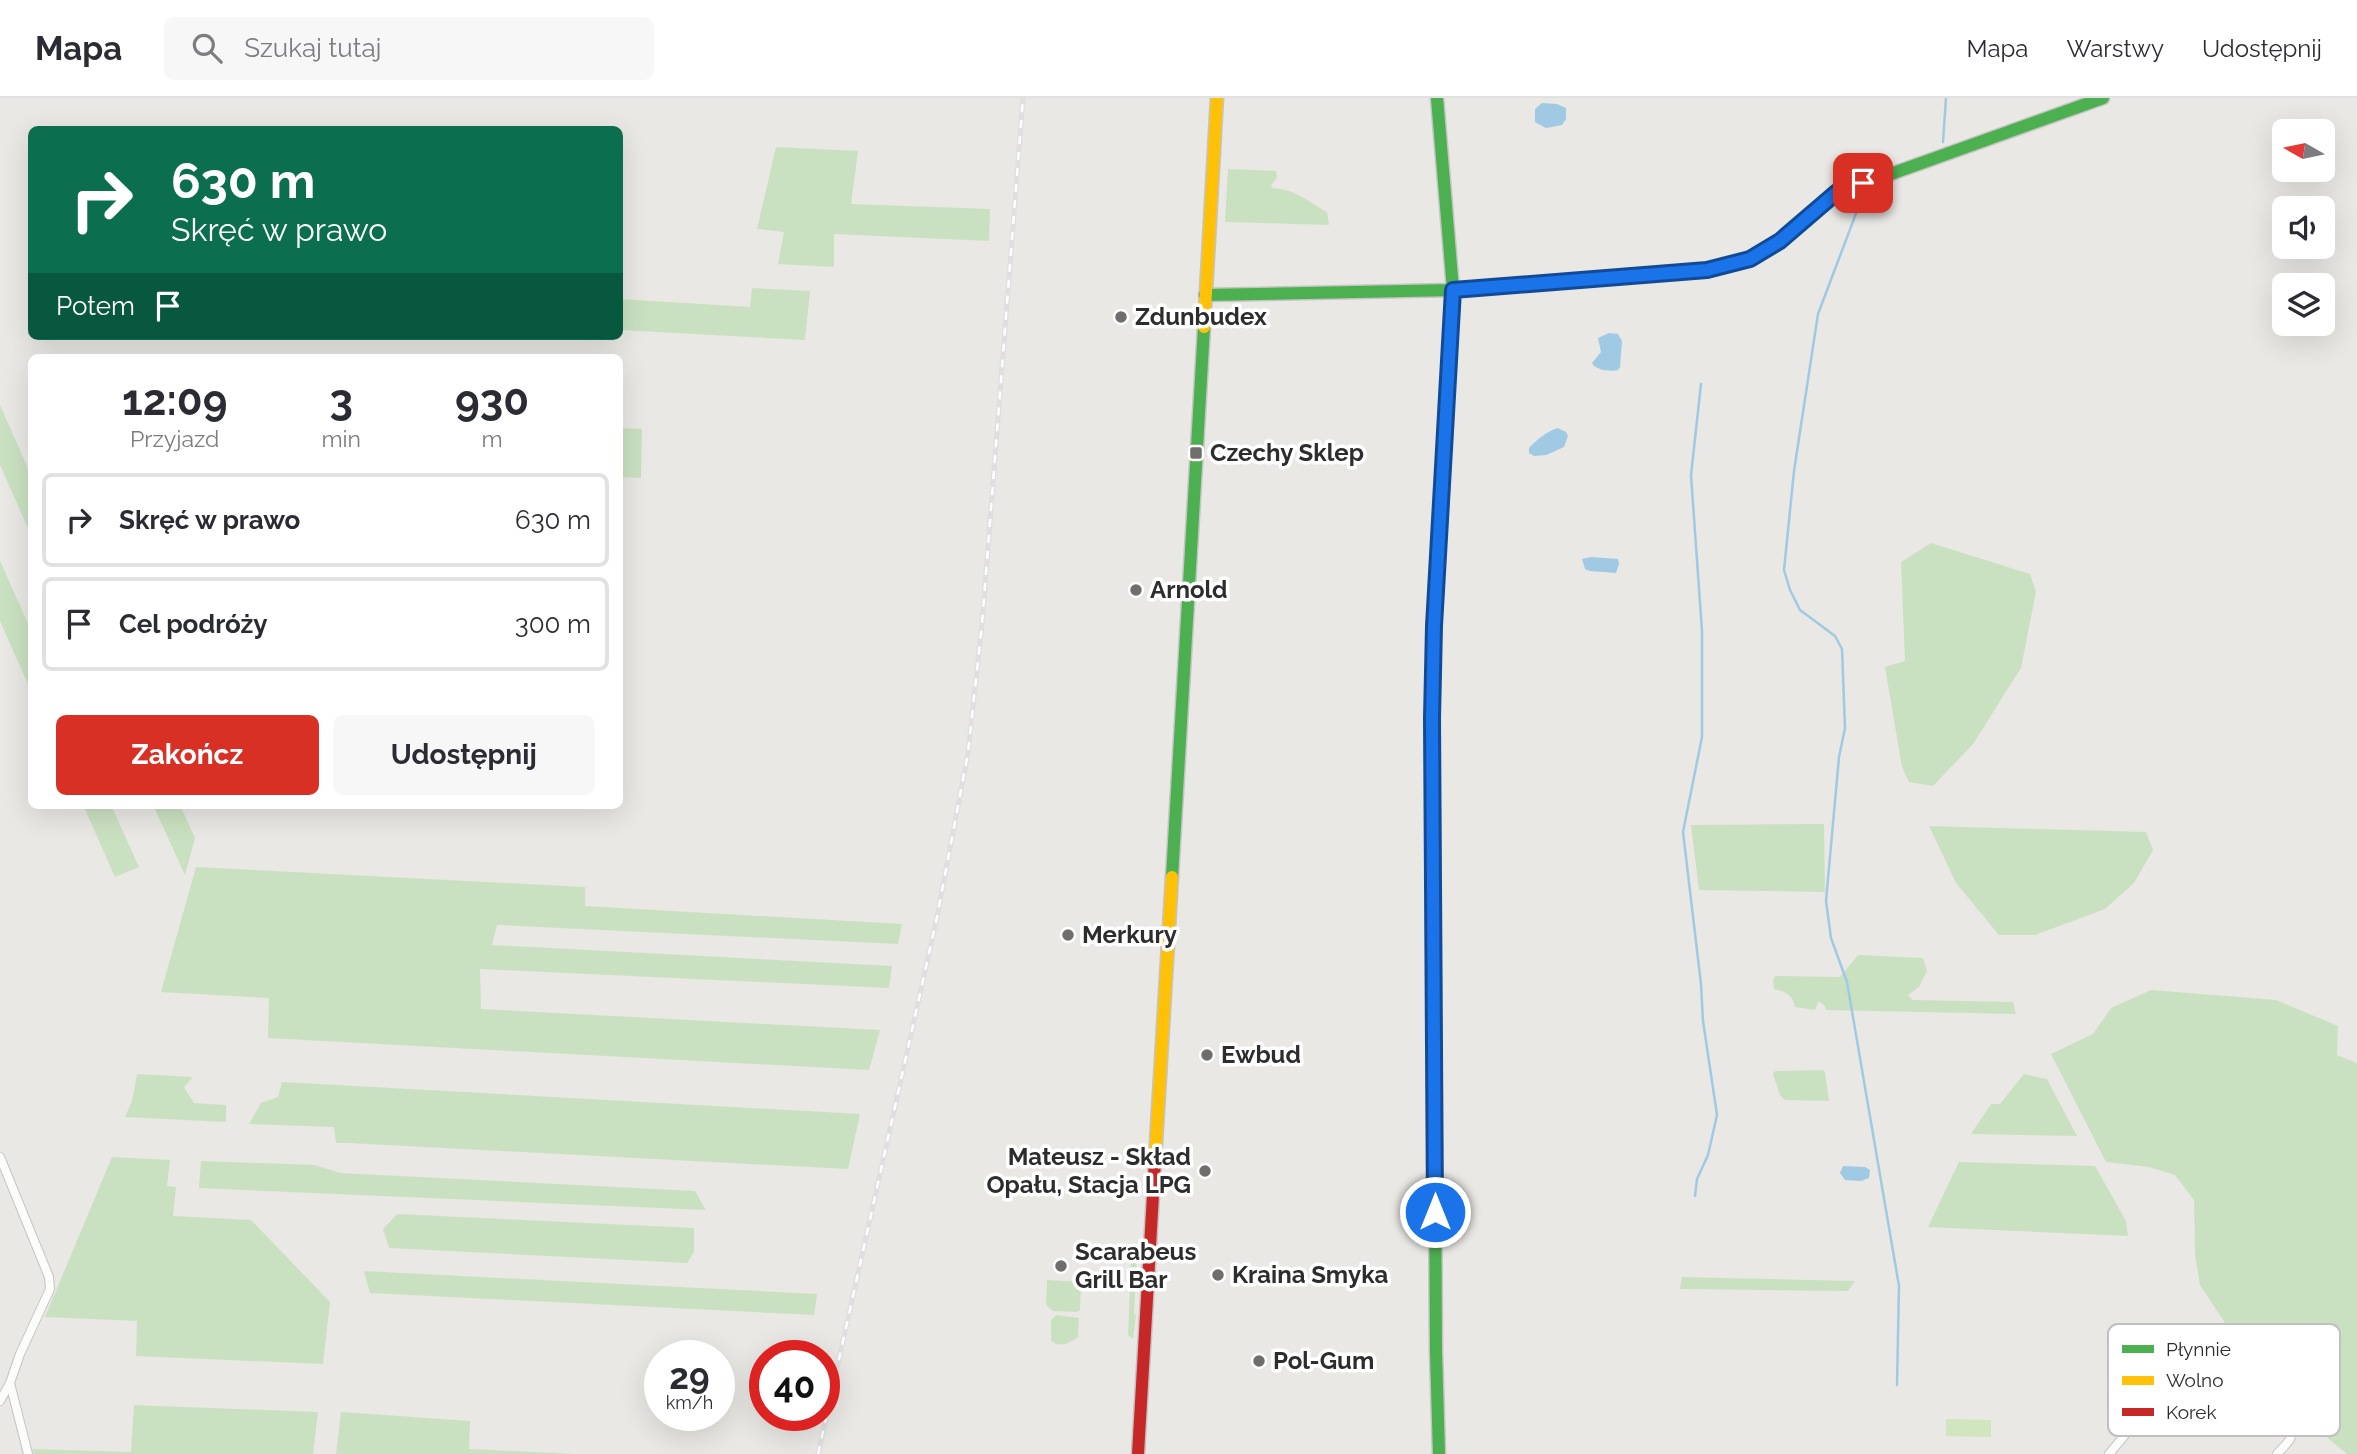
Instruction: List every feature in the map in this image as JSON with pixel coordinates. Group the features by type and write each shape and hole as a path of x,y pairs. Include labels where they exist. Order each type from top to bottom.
{"street":[{"path":"1138,1454 1217,98"},
{"path":"1437,98 1453,290 1434,626 1432,718 1439,1454"},
{"path":"1206,295 1453,290 1707,270 1750,259 1780,241 1837,192 2103,98"},
{"path":"0,1157 50,1277 50,1289 0,1401"},
{"path":"10,1383 28,1454"},
{"path":"2109,1454 2124,1436"},
{"path":"2277,1454 2291,1436"}],"green space":[{"path":"776,147 858,151 851,204 990,209 989,241 834,234 834,267 778,264 784,232 757,229"},
{"path":"1228,169 1276,171 1277,178 1271,185 1273,188 1295,194 1327,212 1329,225 1225,222"},
{"path":"752,288 810,291 805,340 623,330 623,299 750,307"},
{"path":"0,405 28,468 28,528 0,465"},
{"path":"623,428 642,429 641,478 623,477"},
{"path":"1931,543 2030,574 2036,592 2021,668 1973,744 1933,786 1909,782 1902,767 1885,667 1905,661 1901,562"},
{"path":"0,561 28,623 28,684 0,621"},
{"path":"85,809 113,809 139,867 115,877"},
{"path":"155,809 182,809 195,838 185,875"},
{"path":"1824,824 1825,892 1699,890 1691,825"},
{"path":"1929,826 2146,832 2153,850 2134,883 2105,909 2035,935 1999,935 1956,883"},
{"path":"196,867 585,887 585,906 902,924 898,944 497,925 492,945 892,966 889,988 480,969 481,1009 880,1030 869,1070 268,1038 269,998 161,992"},
{"path":"1858,955 1923,958 1927,971 1919,987 1908,995 1913,1000 2013,1002 2016,1014 1826,1010 1820,1002 1815,1010 1795,1007 1788,994 1774,989 1775,976 1840,977"},
{"path":"2151,990 2276,1000 2338,1026 2337,1055 2357,1063 2357,1454 2347,1454 2325,1436 2340,1436 2340,1324 2226,1324 2200,1285 2195,1255 2194,1200 2175,1175 2149,1167 2106,1162 2051,1054 2093,1034 2111,1008"},
{"path":"1823,1070 1829,1101 1785,1100 1780,1095 1773,1074 1775,1071"},
{"path":"137,1074 193,1077 184,1087 194,1103 226,1105 226,1122 125,1117 132,1101"},
{"path":"2024,1074 2047,1079 2077,1136 1971,1134 1991,1104 2000,1104"},
{"path":"282,1082 860,1114 848,1169 336,1143 334,1127 249,1124 261,1103 278,1097"},
{"path":"112,1157 170,1160 167,1186 176,1187 173,1216 251,1220 330,1302 323,1364 136,1356 137,1321 45,1317"},
{"path":"201,1161 315,1165 340,1173 695,1191 706,1210 199,1188"},
{"path":"1959,1162 2095,1166 2126,1221 2128,1236 1928,1227"},
{"path":"397,1214 694,1228 694,1252 687,1263 389,1248 383,1229"},
{"path":"1135,1255 1136,1315 1133,1339 1128,1335 1131,1260"},
{"path":"364,1271 817,1294 814,1315 370,1293"},
{"path":"1682,1277 1855,1281 1848,1291 1680,1289"},
{"path":"1047,1280 1081,1282 1080,1310 1053,1311 1046,1305"},
{"path":"1056,1315 1079,1318 1078,1337 1061,1345 1051,1340 1051,1320"},
{"path":"134,1405 318,1412 313,1454 34,1454 32,1449 131,1452"},
{"path":"341,1412 470,1421 469,1449 575,1454 336,1454"},
{"path":"1946,1419 1991,1420 1991,1437 1946,1436"}],"water":[{"path":"1542,103 1566,108 1566,119 1562,125 1546,128 1535,122 1535,109"},
{"path":"1609,333 1618,334 1622,341 1618,370 1603,370 1592,363 1601,352 1598,338"},
{"path":"1558,428 1568,436 1564,447 1546,455 1534,456 1529,453 1529,448 1535,442"},
{"path":"1582,559 1618,559 1616,573 1585,569"},
{"path":"1843,1166 1865,1167 1870,1170 1869,1178 1861,1181 1845,1180 1840,1173"}],"waterway":[{"path":"1943,142 1946,98"},
{"path":"1860,203 1818,314 1794,471 1784,570 1800,610 1835,636 1842,649 1845,728 1839,757 1826,901 1831,938 1847,982 1899,1286 1897,1385"},
{"path":"1695,1196 1697,1179 1708,1155 1717,1115 1703,1021 1683,832 1702,737 1702,631 1691,475 1701,384"}],"railway":[{"path":"818,1454 937,917 968,753 982,624 1023,98"}],"traffic: fast":[{"path":"1437,98 1453,290 1439,531"},
{"path":"1835,194 2103,98"},
{"path":"1205,295 1453,290 1662,274"},
{"path":"1172,877 1204,327"},
{"path":"1433,829 1439,1454"}],"traffic: slow":[{"path":"1204,327 1217,98"},
{"path":"1155,1160 1172,877"}],"traffic: jam":[{"path":"1662,274 1716,267 1760,254 1783,239 1835,194"},
{"path":"1433,829 1434,626 1439,531"},
{"path":"1138,1454 1155,1160"}],"place":[{"name":"Zdunbudex","path":"1121,317"},
{"name":"Czechy Sklep","path":"1196,453"},
{"name":"Arnold","path":"1136,590"},
{"name":"Merkury","path":"1068,935"},
{"name":"Ewbud","path":"1207,1055"},
{"name":"Mateusz - Skład Opału, Stacja LPG","path":"1205,1171"},
{"name":"Scarabeus Grill Bar","path":"1061,1266"},
{"name":"Kraina Smyka","path":"1218,1275"},
{"name":"Pol-Gum","path":"1259,1361"}],"route":[{"path":"1435,1212 1432,718 1434,626 1453,290 1707,270 1750,259 1780,241 1837,192 1863,183"}]}
